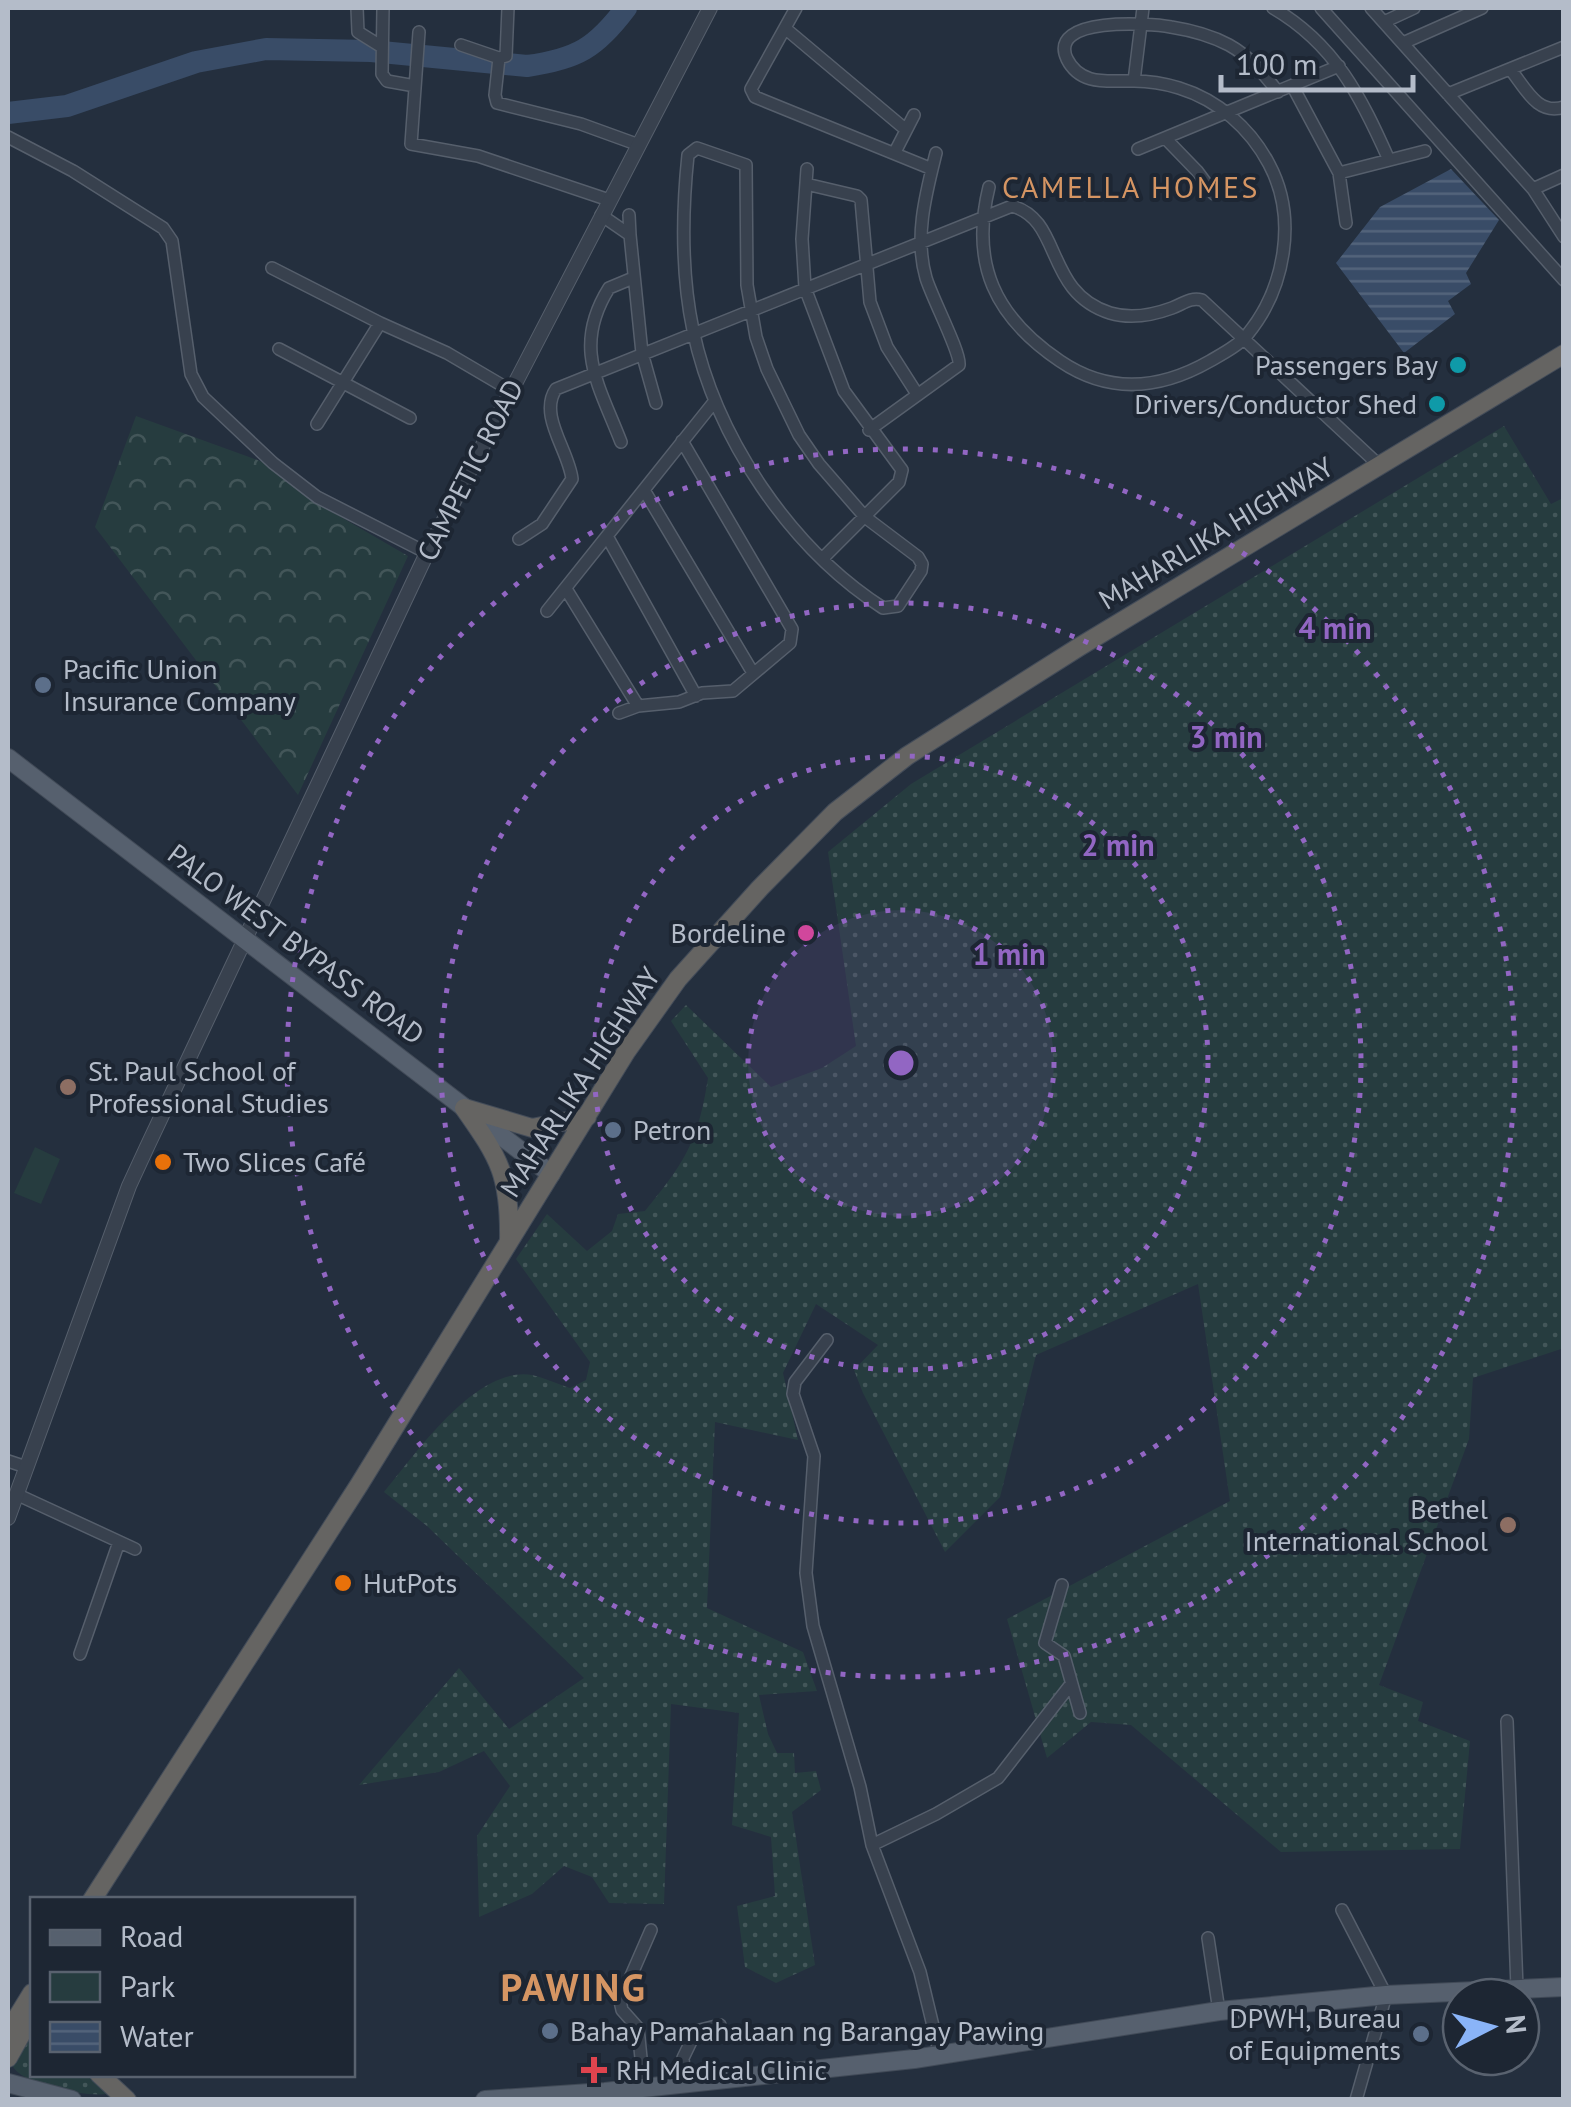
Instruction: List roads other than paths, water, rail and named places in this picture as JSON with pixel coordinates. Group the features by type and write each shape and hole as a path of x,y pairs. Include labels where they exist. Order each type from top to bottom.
{"highway":[{"name":"MAHARLIKA HIGHWAY","path":"94,1897 156,1796 170,1782 626,1052 678,980 760,888 835,812 907,756 1564,354"},
{"path":"464,1108 532,1128 587,1117"},
{"path":"464,1108 492,1147 504,1172 510,1202 509,1243"},
{"name":"MAHARLIKA HIGHWAY","path":"104,1897 164,1801 170,1782"},
{"path":"8,2021 30,2004"},
{"path":"8,2032 30,2004"},
{"path":"8,2058 30,2004"},
{"path":"102,2077 127,2100"}],"main road":[{"name":"PALO WEST BYPASS ROAD","path":"8,758 551,1174"},
{"path":"486,2100 685,2084 940,2055 1219,2011 1441,1992"},
{"path":"8,2083 72,2100"}],"street":[{"path":"357,8 358,32 382,51"},
{"path":"383,8 386,80 415,86"},
{"path":"508,8 505,58 499,62 495,95 498,103 581,124 639,145"},
{"name":"CAMPETIC ROAD","path":"8,1518 129,1186 427,553 710,8"},
{"path":"796,8 751,89 755,97 932,168"},
{"path":"1134,81 1143,8"},
{"path":"1272,8 1318,42 1340,66 1361,98 1390,160"},
{"path":"1321,8 1564,280"},
{"path":"1371,8 1533,188 1564,236"},
{"path":"1386,21 1414,8"},
{"path":"1403,43 1482,8"},
{"path":"989,186 982,216 985,262 999,301 1022,330 1068,367 1096,378 1142,386 1169,381 1245,338 1277,281 1285,218 1279,188 1253,139 1230,114 1175,87 1134,81 1097,83 1082,75 1065,55 1065,42 1072,34 1090,27 1143,23 1172,27 1228,45 1263,72 1278,92"},
{"path":"786,29 905,129"},
{"path":"419,32 410,144 478,156 609,200"},
{"path":"461,44 499,62"},
{"path":"1448,94 1564,47"},
{"path":"1138,149 1340,66"},
{"path":"1510,69 1541,108 1564,108"},
{"path":"1292,87 1339,173 1346,222"},
{"path":"896,152 914,115"},
{"path":"8,137 73,171 164,228 172,241 191,374 203,398 219,416 317,497 427,553"},
{"path":"1167,140 1214,194"},
{"path":"697,148 746,165 750,311 767,369 800,435 865,517 922,564 898,606 883,608 823,558 767,492 714,402 694,331 684,197 688,155 697,148"},
{"path":"1339,173 1425,152"},
{"path":"869,430 960,365 924,272 920,242 936,153"},
{"path":"807,169 802,239 805,288 844,391 902,470 899,482 823,558"},
{"path":"1533,188 1564,175"},
{"path":"806,184 861,200 870,302 887,347 917,394"},
{"path":"519,539 542,524 572,480 550,411 556,388 1005,207 1019,208 1044,228 1060,272 1070,286 1100,308 1122,315 1147,315 1198,298 1380,466"},
{"path":"630,214 632,278 642,354 656,402"},
{"path":"601,215 630,236"},
{"path":"272,268 446,353 510,390"},
{"path":"621,442 594,373 589,334 603,298 616,283 632,278"},
{"path":"318,424 380,324"},
{"path":"279,349 410,418"},
{"path":"547,612 714,402"},
{"path":"619,713 638,706 733,691 790,643 792,629 682,441"},
{"path":"644,490 753,673"},
{"path":"608,538 696,696"},
{"path":"566,589 638,706"},
{"path":"827,1340 795,1382 793,1394 814,1456 806,1573 813,1626 860,1787 872,1845 920,1972 940,2055"},
{"path":"8,1460 26,1467"},
{"path":"16,1494 135,1550"},
{"path":"80,1654 120,1542"},
{"path":"1062,1585 1045,1642 1064,1656 1080,1713"},
{"path":"872,1845 998,1778 1071,1684"},
{"path":"1507,1722 1517,1977"},
{"path":"1342,1910 1386,1995 1356,2100"},
{"path":"644,2088 638,2028 620,2001 651,1930"},
{"path":"1208,1938 1219,2011"},
{"path":"685,2084 683,2058 696,2031 720,2024"}],"water":[{"path":"1451,169 1499,220 1466,273 1471,284 1448,301 1455,314 1404,353 1336,263 1380,207"}],"waterway":[{"path":"8,113 67,106 196,62 266,49 371,51 527,66 584,49 605,33 626,8"}],"place":[{"name":"Passengers Bay","path":"1458,365"},
{"name":"Drivers/Conductor Shed","path":"1437,404"},
{"name":"Pacific Union Insurance Company","path":"43,685"},
{"name":"Bordeline","path":"806,933"},
{"name":"St. Paul School of Professional Studies","path":"68,1087"},
{"name":"Petron","path":"613,1130"},
{"name":"Two Slices Café","path":"163,1162"},
{"name":"Bethel International School","path":"1508,1525"},
{"name":"HutPots","path":"343,1583"},
{"name":"Bahay Pamahalaan ng Barangay Pawing","path":"550,2031"},
{"name":"DPWH, Bureau of Equipments","path":"1421,2034"},
{"name":"RH Medical Clinic","path":"594,2070"}],"district":[{"name":"CAMELLA HOMES","path":"1131,188"},
{"name":"PAWING","path":"574,1988"}]}
